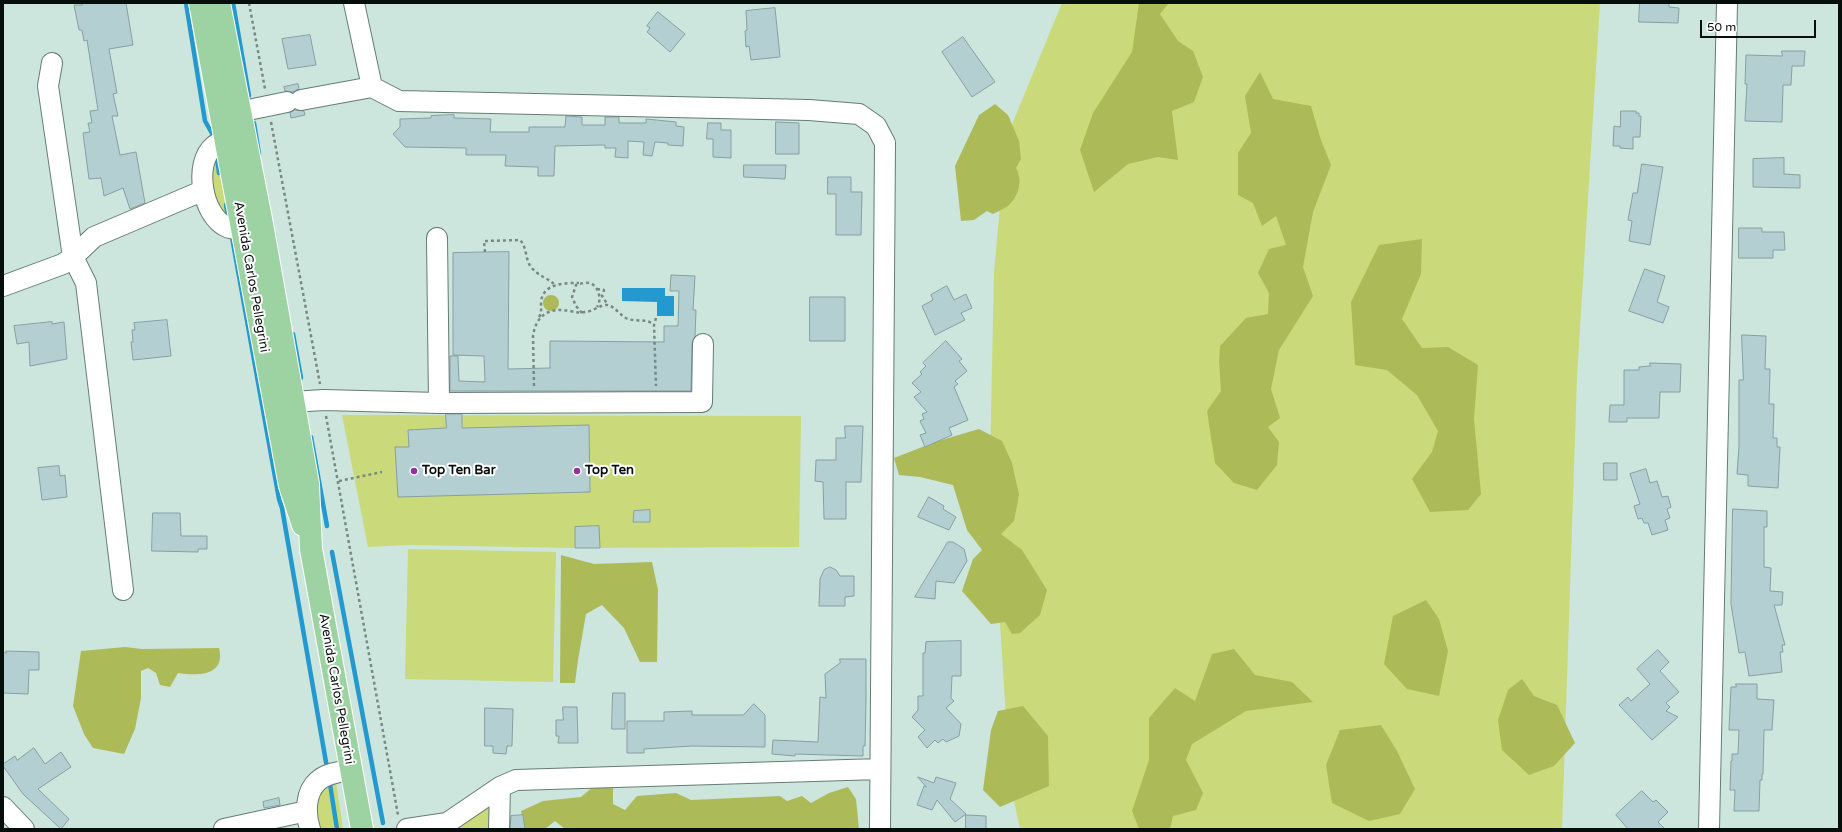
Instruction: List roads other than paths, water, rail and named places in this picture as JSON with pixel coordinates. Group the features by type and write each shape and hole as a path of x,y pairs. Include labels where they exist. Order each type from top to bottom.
{"main road":[{"name":"Avenida Carlos Pellegrini","path":"200,3 230,114 252,226 284,402 290,486 312,549 362,829"},
{"name":"Avenida Carlos Pellegrini","path":"219,3 230,114 226,141 252,226"}],"street":[{"path":"354,3 372,87"},
{"path":"1709,829 1727,3"},
{"path":"52,63 48,86 73,257 86,283 122,590"},
{"path":"230,114 372,87 399,101 809,110 860,114 876,126 885,143 880,829"},
{"path":"226,141 214,145 208,155 203,169 202,191 217,220 227,228 252,226"},
{"path":"3,286 64,264 94,236 202,191"},
{"path":"437,238 439,403"},
{"path":"284,402 323,400 439,403 702,402 703,344"},
{"path":"418,827 447,823 500,787 516,780 880,769"},
{"path":"224,829 308,820 308,798 318,781 328,775 351,770"},
{"path":"499,829 500,787"},
{"path":"3,807 24,829"}],"water":[{"path":"622,288 665,288 665,296 674,296 674,316 657,316 657,302 622,301"}],"waterway":[{"path":"186,3 205,121 213,135"},
{"path":"233,3 249,96"},
{"path":"254,123 259,154"},
{"path":"217,158 219,173"},
{"path":"226,205 229,221"},
{"path":"232,237 279,499 282,508 327,768"},
{"path":"293,334 301,378"},
{"path":"311,437 327,526"},
{"path":"332,552 383,823"},
{"path":"330,784 337,829"}],"place":[{"name":"Top Ten Bar","path":"414,471"},
{"name":"Top Ten","path":"577,471"}]}
